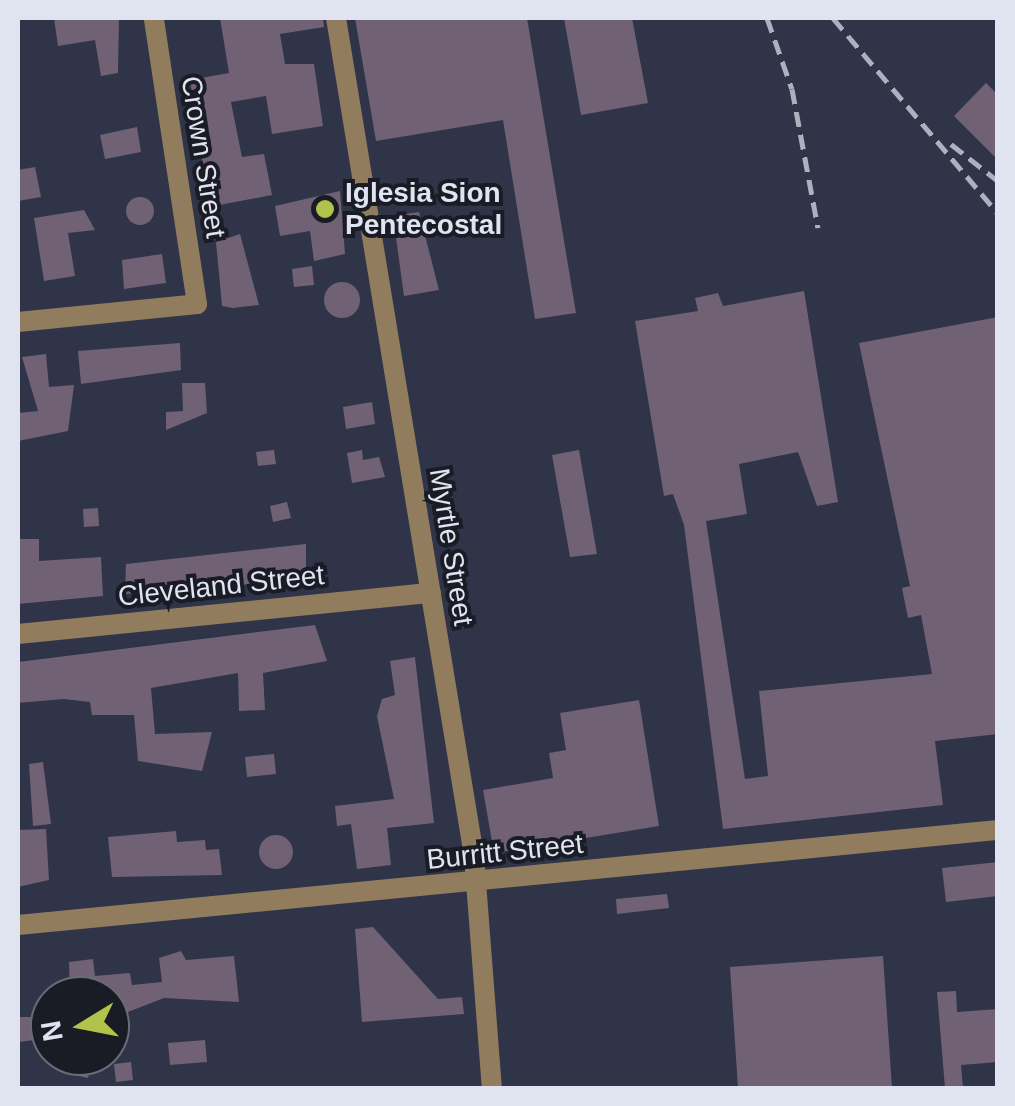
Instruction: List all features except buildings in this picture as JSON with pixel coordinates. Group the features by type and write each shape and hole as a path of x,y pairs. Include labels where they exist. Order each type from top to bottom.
{"street":[{"name":"Crown Street","path":"18,322 197,304 154,18"},
{"name":"Myrtle Street","path":"336,18 477,882 492,1088"},
{"name":"Cleveland Street","path":"18,634 431,594"},
{"name":"Burritt Street","path":"18,925 998,830"}],"railway":[{"path":"767,18 792,89 818,228"},
{"path":"833,18 998,213"},
{"path":"951,144 998,181"}],"place":[{"name":"Iglesia Sion Pentecostal","path":"325,209"}]}
